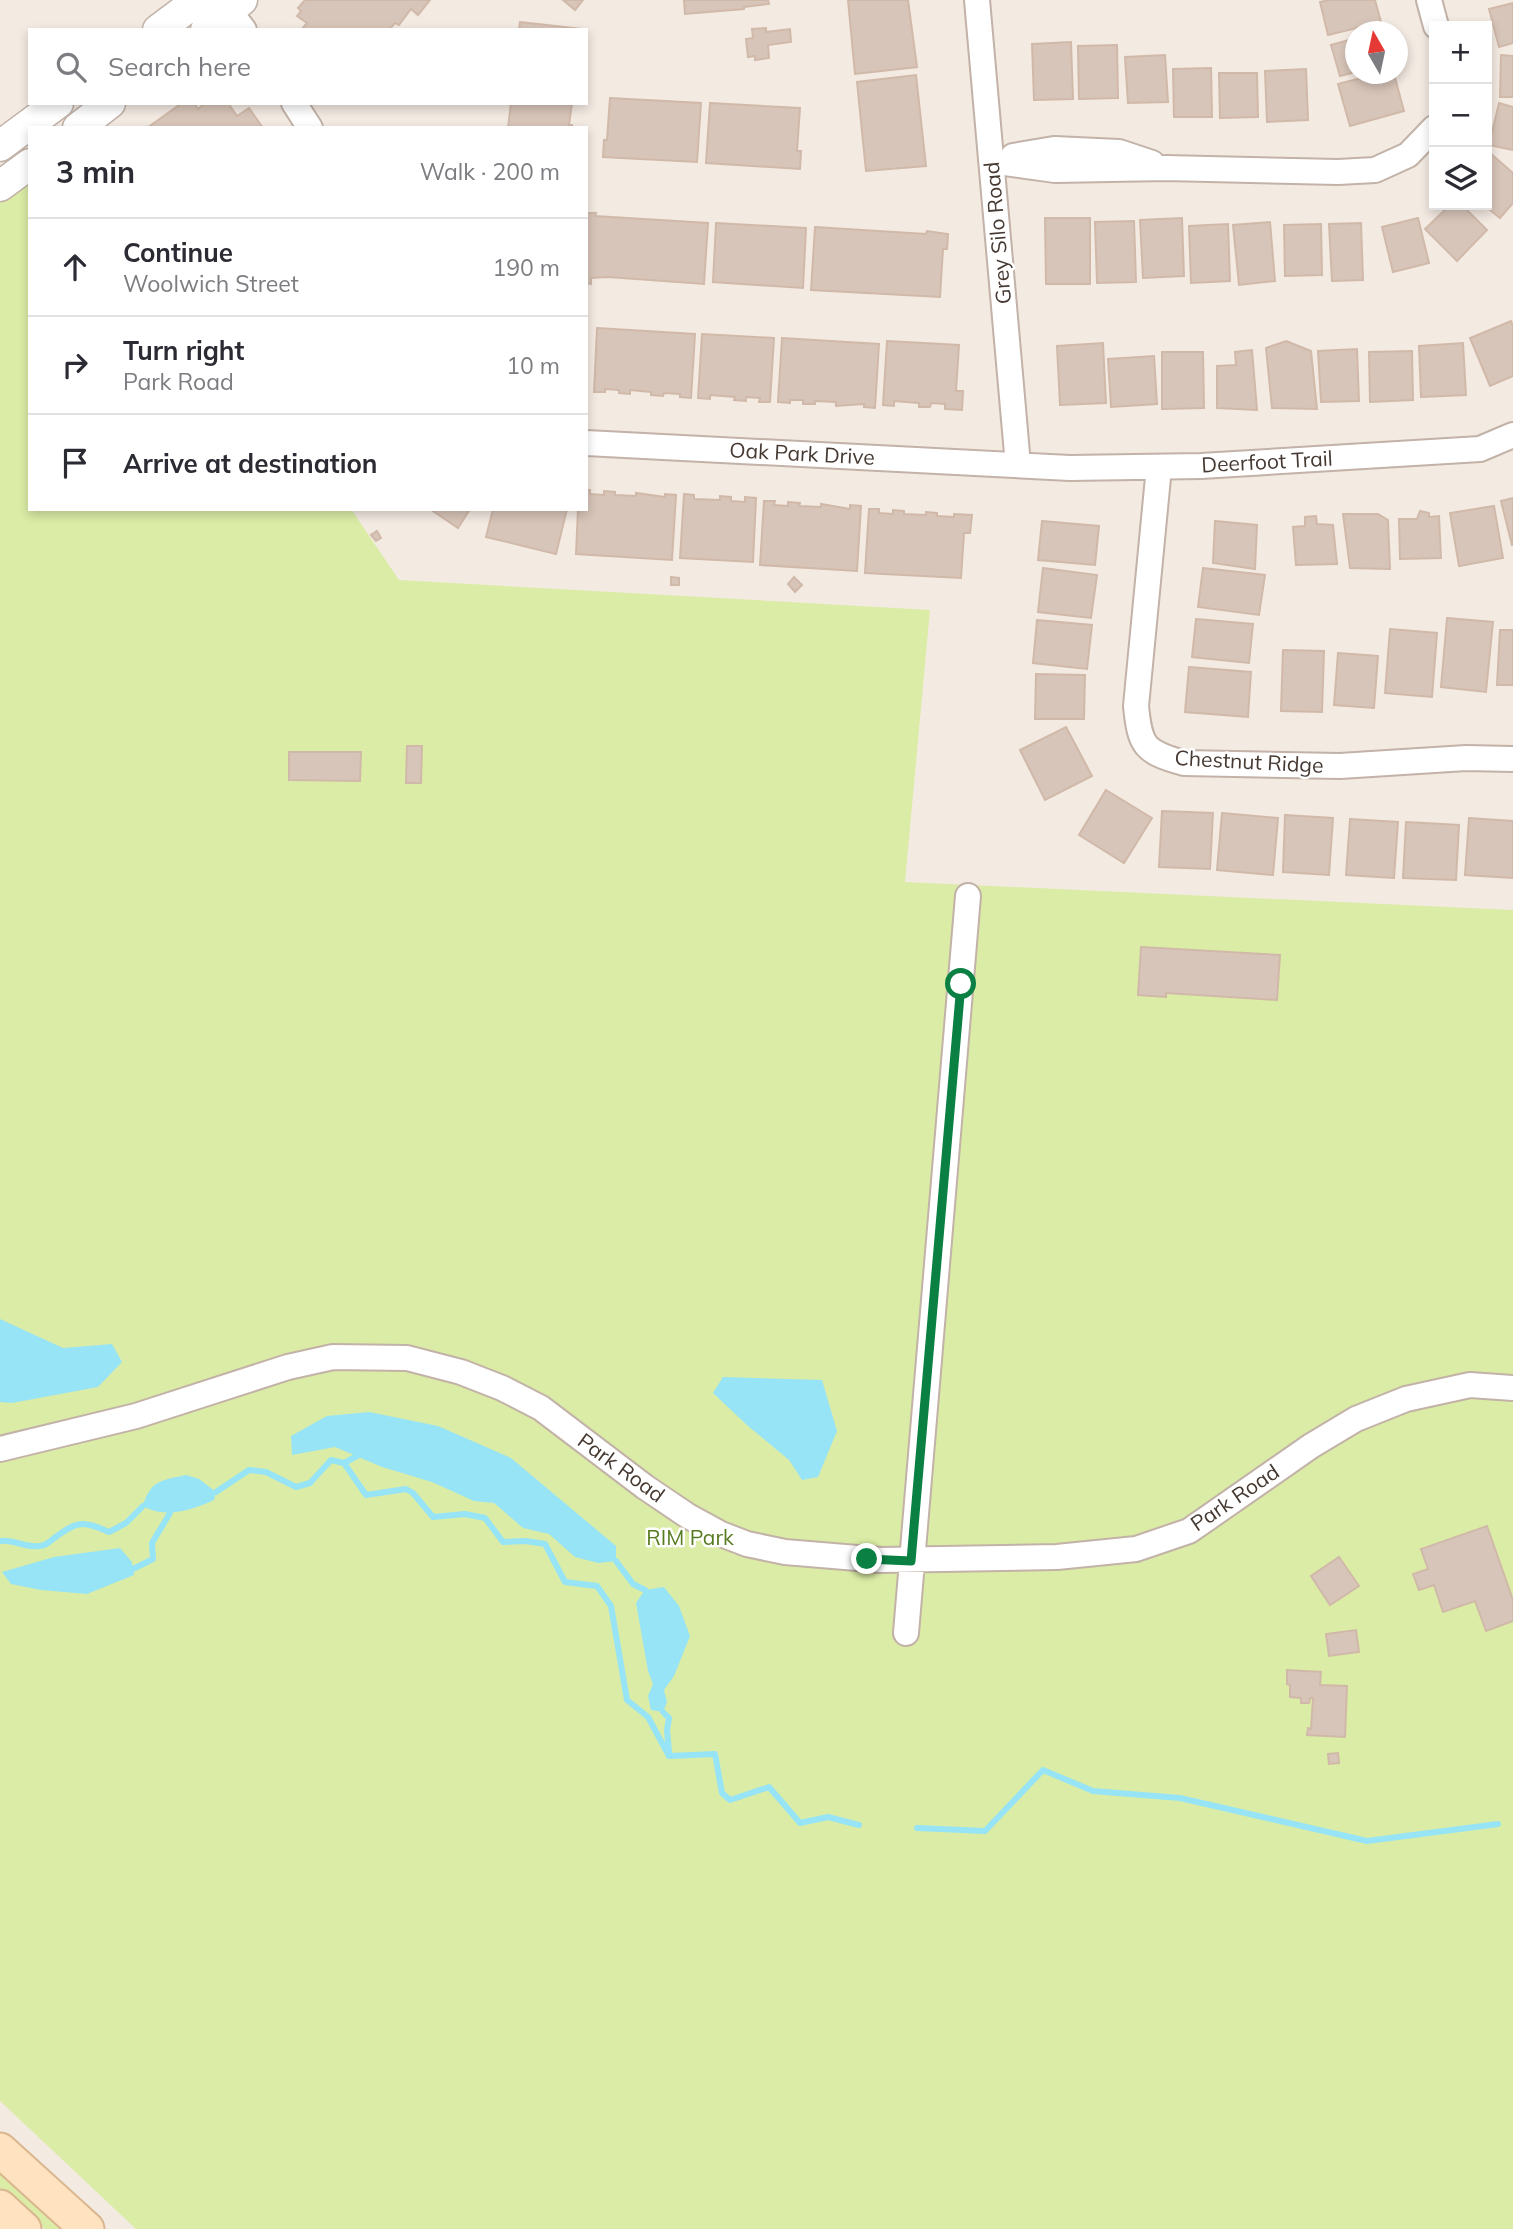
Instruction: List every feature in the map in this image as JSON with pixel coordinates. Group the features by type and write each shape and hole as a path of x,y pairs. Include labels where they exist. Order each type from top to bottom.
{"main road":[{"path":"0,2150 87,2229"},
{"path":"0,2207 24,2229"}],"street":[{"path":"161,28 198,0"},
{"name":"Grey Silo Road","path":"976,0 1018,465"},
{"path":"1429,0 1435,21"},
{"path":"209,28 234,10"},
{"path":"0,146 55,105"},
{"path":"81,126 107,105"},
{"path":"295,105 309,126"},
{"path":"992,161 1054,149 1119,152 1166,168 1338,172 1376,170 1408,155 1429,133"},
{"path":"0,186 28,165"},
{"name":"Deerfoot Trail","path":"1018,465 1070,468 1215,466 1480,449 1513,435"},
{"name":"Oak Park Drive","path":"588,443 1018,465"},
{"name":"Chestnut Ridge","path":"1159,467 1136,706 1143,743 1161,757 1184,763 1339,766 1466,758 1513,759"},
{"path":"905,1633 968,896"},
{"name":"Park Road","path":"0,1449 136,1416 233,1383 310,1362 333,1357 407,1358 461,1372 502,1388 541,1408 645,1487 721,1534 747,1544 785,1552 911,1561 1058,1557 1136,1549 1189,1531 1311,1446 1356,1419 1406,1399 1470,1385 1513,1388"}],"green space":[{"name":"RIM Park","path":"28,180 28,511 352,511 399,580 930,610 905,882 1513,910 1513,2229 136,2229 0,2101 0,201"},
{"path":"0,2167 69,2229 45,2229 0,2189"}],"water":[{"path":"0,1319 63,1348 112,1344 122,1362 98,1387 12,1403 0,1402"},
{"path":"723,1377 822,1380 837,1431 818,1477 802,1480 789,1460 713,1393"},
{"path":"369,1412 438,1426 511,1458 616,1546 616,1561 598,1563 575,1557 549,1534 523,1528 494,1503 474,1501 432,1482 382,1467 335,1447 292,1455 291,1436 327,1416"},
{"path":"186,1475 199,1479 216,1492 214,1500 178,1512 160,1512 143,1506 149,1491 158,1483"},
{"path":"120,1548 132,1562 134,1575 87,1594 11,1584 2,1572 54,1557"},
{"path":"664,1587 679,1606 690,1636 674,1676 664,1690 667,1702 663,1712 651,1710 648,1696 653,1684 648,1671 636,1603 645,1590"}],"building":[{"path":"305,0 430,0 418,15 411,9 399,25 395,23 391,28 303,28 307,23 297,16 301,11 298,8"},
{"path":"563,0 583,0 575,10"},
{"path":"684,0 768,0 769,4 685,14"},
{"path":"848,0 908,0 917,67 855,74"},
{"path":"1375,0 1381,21 1345,21 1345,31 1328,35 1320,2"},
{"path":"1513,3 1513,43 1499,47 1489,9"},
{"path":"520,22 573,28 519,28"},
{"path":"766,28 766,32 790,29 791,42 768,45 769,58 755,60 755,56 748,57 746,39 753,38 752,29"},
{"path":"1345,41 1345,75 1340,76 1331,45"},
{"path":"1071,42 1073,99 1034,100 1032,44"},
{"path":"1117,45 1118,98 1079,99 1078,46"},
{"path":"1165,55 1168,102 1128,103 1125,57"},
{"path":"1501,55 1513,56 1513,97 1500,97"},
{"path":"1211,68 1212,117 1174,117 1173,69"},
{"path":"1306,69 1308,120 1267,122 1265,71"},
{"path":"1219,73 1257,73 1258,117 1220,118"},
{"path":"916,75 926,166 866,171 857,82"},
{"path":"1338,84 1397,84 1404,111 1350,126"},
{"path":"610,98 701,103 697,162 603,157"},
{"path":"710,103 800,108 797,151 801,151 800,169 706,163"},
{"path":"1499,103 1513,107 1513,150 1492,146 1492,132"},
{"path":"179,105 195,105 198,109 203,105 229,105 237,116 249,108 262,126 150,126"},
{"path":"511,105 572,105 569,125 572,126 508,126"},
{"path":"1492,155 1513,173 1513,203 1500,218 1490,210"},
{"path":"1445,210 1467,210 1487,230 1457,261 1425,229"},
{"path":"588,213 596,213 595,216 708,223 704,284 608,277 591,278 591,284 588,283"},
{"path":"1045,218 1090,218 1090,284 1046,284"},
{"path":"1182,218 1184,276 1143,278 1140,220"},
{"path":"1418,218 1429,263 1393,272 1382,227"},
{"path":"1134,221 1136,282 1097,283 1095,222"},
{"path":"1270,222 1275,281 1239,285 1233,225"},
{"path":"716,223 806,228 803,288 713,282"},
{"path":"1361,223 1363,280 1332,281 1329,224"},
{"path":"1228,224 1230,281 1191,283 1189,226"},
{"path":"1321,224 1322,275 1285,276 1284,225"},
{"path":"815,227 948,234 947,249 943,249 940,297 811,290"},
{"path":"1511,321 1513,376 1490,386 1470,338"},
{"path":"597,328 695,334 691,398 680,397 680,394 664,393 663,396 630,390 630,394 605,389 605,392 594,392"},
{"path":"702,334 774,338 770,402 759,402 760,398 746,397 746,401 734,400 735,397 710,395 710,399 698,398"},
{"path":"782,338 879,344 875,408 864,407 864,404 836,406 836,402 778,402"},
{"path":"887,341 959,345 956,391 963,391 962,410 945,409 945,404 931,403 930,407 919,407 919,403 894,401 894,406 883,405"},
{"path":"1286,341 1311,351 1317,409 1272,408 1266,348"},
{"path":"1103,343 1106,403 1060,405 1057,346"},
{"path":"1463,343 1466,395 1421,397 1419,346"},
{"path":"1357,349 1359,401 1321,402 1318,351"},
{"path":"1252,350 1257,410 1217,408 1217,366 1236,365 1235,352"},
{"path":"1412,351 1413,400 1370,402 1369,352"},
{"path":"1162,352 1203,352 1204,408 1162,409"},
{"path":"1154,356 1157,404 1111,407 1108,359"},
{"path":"588,490 590,494 604,495 604,491 615,492 615,495 676,495 672,560 576,554 578,511 588,511"},
{"path":"684,494 694,495 694,499 720,500 720,496 731,497 731,501 745,502 745,497 756,498 753,562 680,558"},
{"path":"1513,498 1513,545 1512,545 1501,501"},
{"path":"764,501 775,501 774,505 788,506 788,502 800,503 799,506 821,507 821,504 850,509 850,505 861,506 857,571 760,565"},
{"path":"1494,506 1503,558 1459,566 1450,513"},
{"path":"869,509 893,514 893,510 904,511 904,514 926,515 926,512 937,513 937,516 972,515 970,533 964,533 961,578 865,573"},
{"path":"433,511 469,511 458,528"},
{"path":"492,511 567,511 556,554 486,537"},
{"path":"1420,511 1429,513 1429,517 1439,516 1441,558 1400,559 1399,519 1417,519"},
{"path":"1343,514 1378,514 1388,520 1390,569 1350,568"},
{"path":"1316,516 1317,524 1333,525 1337,564 1296,565 1293,527 1305,526 1305,517"},
{"path":"1042,521 1099,526 1095,565 1038,560"},
{"path":"1215,521 1257,525 1255,569 1213,563"},
{"path":"377,531 381,538 376,541 371,535"},
{"path":"1043,568 1097,575 1091,618 1038,612"},
{"path":"1203,568 1265,575 1259,615 1198,607"},
{"path":"671,577 679,578 679,585 671,585"},
{"path":"794,577 802,585 795,592 788,584"},
{"path":"1447,618 1493,622 1486,692 1441,687"},
{"path":"1196,619 1253,624 1249,663 1192,657"},
{"path":"1037,620 1092,625 1087,669 1033,663"},
{"path":"1390,629 1437,633 1432,697 1385,693"},
{"path":"1500,630 1513,630 1513,685 1497,685"},
{"path":"1283,650 1324,651 1322,712 1281,711"},
{"path":"1338,653 1378,656 1374,708 1334,705"},
{"path":"1189,667 1251,672 1248,717 1185,712"},
{"path":"1036,674 1085,675 1084,719 1035,719"},
{"path":"1066,727 1092,776 1045,800 1020,750"},
{"path":"407,746 422,746 421,783 406,783"},
{"path":"289,752 361,752 360,781 289,780"},
{"path":"1106,790 1152,818 1124,863 1079,835"},
{"path":"1162,811 1213,813 1210,869 1159,867"},
{"path":"1222,813 1278,818 1273,875 1217,870"},
{"path":"1285,815 1333,818 1329,875 1283,872"},
{"path":"1469,818 1513,821 1513,878 1465,875"},
{"path":"1350,819 1398,822 1394,878 1346,875"},
{"path":"1406,822 1459,825 1456,880 1403,878"},
{"path":"1141,947 1280,955 1277,1000 1166,993 1166,997 1138,995"},
{"path":"1487,1526 1513,1600 1513,1621 1486,1631 1475,1601 1443,1612 1434,1585 1419,1590 1413,1574 1428,1569 1421,1549"},
{"path":"1339,1557 1359,1586 1330,1605 1311,1576"},
{"path":"1356,1630 1359,1652 1329,1656 1326,1634"},
{"path":"1287,1670 1321,1672 1320,1685 1347,1686 1345,1737 1307,1735 1308,1728 1311,1729 1313,1698 1310,1698 1309,1703 1301,1703 1301,1698 1290,1697"},
{"path":"1338,1753 1339,1763 1329,1764 1328,1754"}],"waterway":[{"path":"344,1463 359,1455"},
{"path":"216,1492 249,1470 266,1472 296,1487 310,1483 331,1460 344,1463 366,1495 406,1489 413,1493 433,1517 465,1514 485,1518 503,1542 545,1544 565,1582 597,1586 611,1606 627,1700 648,1717 669,1756 715,1754 722,1793 730,1800 769,1787 800,1823 828,1817 859,1825"},
{"path":"0,1541 29,1546 43,1545 80,1524 109,1532 126,1523 143,1506"},
{"path":"133,1569 153,1559 152,1543 170,1513"},
{"path":"616,1561 633,1584 645,1590"},
{"path":"663,1712 669,1718 669,1752"},
{"path":"917,1828 985,1831 1043,1770 1093,1791 1180,1798 1367,1841 1498,1824"}],"route":[{"path":"867,1559 911,1561 961,984"}]}
